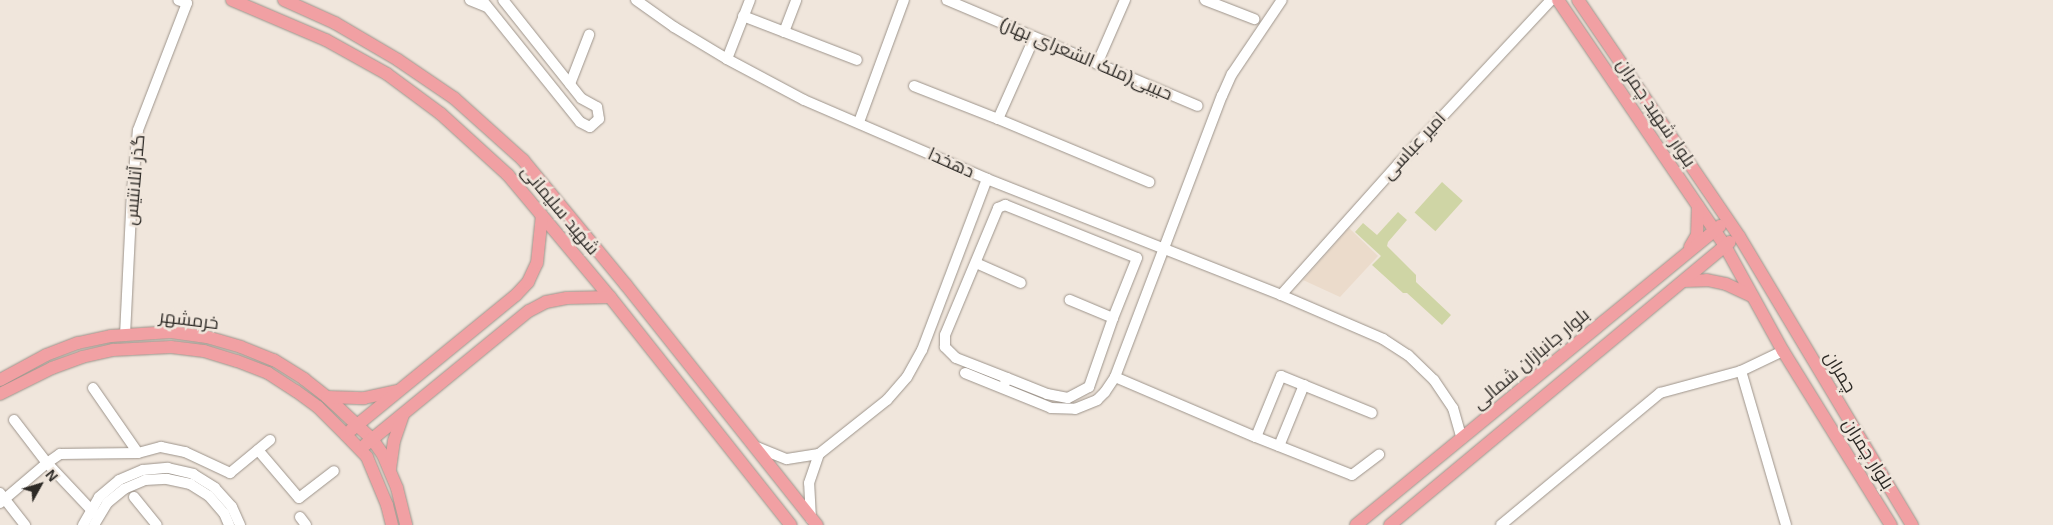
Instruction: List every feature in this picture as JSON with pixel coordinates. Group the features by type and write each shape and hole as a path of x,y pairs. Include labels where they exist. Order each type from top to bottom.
{"main road":[{"name":"شهید سلیمانی","path":"232,0 326,40 387,74 441,114 508,175 610,297 790,525"},
{"name":"شهید سلیمانی","path":"284,0 335,23 398,60 454,98 523,160 626,285 814,522"},
{"name":"بلوار شهید چمران","path":"1558,0 1725,246"},
{"name":"بلوار شهید چمران","path":"1578,0 1738,236"},
{"path":"1686,254 1697,235 1698,206"},
{"path":"346,435 516,295 528,282 537,263 542,215"},
{"name":"بلوار جانبازان شمالی","path":"1356,525 1728,220"},
{"path":"1390,525 1738,236"},
{"name":"چمران","path":"1738,236 1912,525"},
{"name":"بلوار چمران","path":"1725,246 1783,351 1891,525"},
{"path":"1684,281 1707,280 1726,284 1752,296"},
{"path":"359,449 529,312 546,302 567,298 610,297"},
{"name":"خرمشهر","path":"0,380 46,355 78,343 125,335 171,332 207,337 241,347 274,360 327,397 372,439 383,455 397,488 406,525"},
{"name":"خرمشهر","path":"0,394 52,368 82,357 142,347 170,347 204,351 237,360 268,373 318,407 346,435 371,466 387,505 392,525"},
{"path":"327,397 364,398 400,391"},
{"path":"390,471 394,441 403,414"}],"street":[{"path":"470,0 485,4 580,122 590,127 599,119 598,107 581,98 503,0"},
{"name":"دهخدا","path":"636,0 674,27 727,59 804,100 987,178 1364,330 1408,355 1423,368 1446,397 1459,424 1462,439"},
{"path":"727,59 750,0"},
{"path":"784,32 796,0"},
{"path":"859,122 904,0"},
{"name":"حبیبی(ملک الشعرای بهار)","path":"947,0 1198,106"},
{"path":"1098,64 1125,0"},
{"path":"1206,0 1254,19"},
{"path":"966,373 1051,408 1075,409 1097,400 1115,377 1163,248 1232,74 1282,0"},
{"name":"امیر عباسی","path":"1281,295 1398,163 1551,0"},
{"name":"گذر آتلانتیس","path":"125,335 132,193 138,130 182,2"},
{"path":"743,16 857,60"},
{"path":"570,84 589,35"},
{"path":"998,119 1034,38"},
{"path":"914,86 1149,182"},
{"path":"754,446 787,459 819,454 887,400 907,377 922,350 987,178"},
{"path":"1005,206 1137,258 1113,318 1090,387 1068,398 1047,394 956,358 945,347 945,336 976,263 998,208 1005,206"},
{"path":"976,263 1021,283"},
{"path":"1070,300 1113,318"},
{"path":"1502,525 1660,393 1741,371 1783,351"},
{"path":"1741,371 1786,525"},
{"path":"1256,437 1281,376 1372,413"},
{"path":"1115,377 1256,437 1352,475 1379,455"},
{"path":"1003,388 1007,378"},
{"path":"1279,446 1304,385"},
{"path":"93,388 138,453"},
{"path":"14,420 94,517"},
{"path":"24,525 1,498 60,454 138,453 161,448 185,452 230,473 270,440"},
{"path":"258,450 300,498 334,471"},
{"path":"814,522 809,483 819,454"},
{"path":"94,517 99,497 119,480 142,470 168,468 193,474 216,488 232,507 240,525"},
{"path":"83,525 124,489 145,480 168,478 190,484 209,496 224,513 229,525"},
{"path":"134,497 156,525"}],"shaded area":[{"path":"1349,228 1378,256 1340,297 1303,280"}],"green space":[{"path":"1442,182 1463,201 1435,231 1415,212"},
{"path":"1398,212 1407,220 1388,242 1387,246 1416,275 1416,282 1451,315 1442,325 1407,293 1403,293 1372,265 1381,256 1355,232 1363,223 1377,235"}]}
